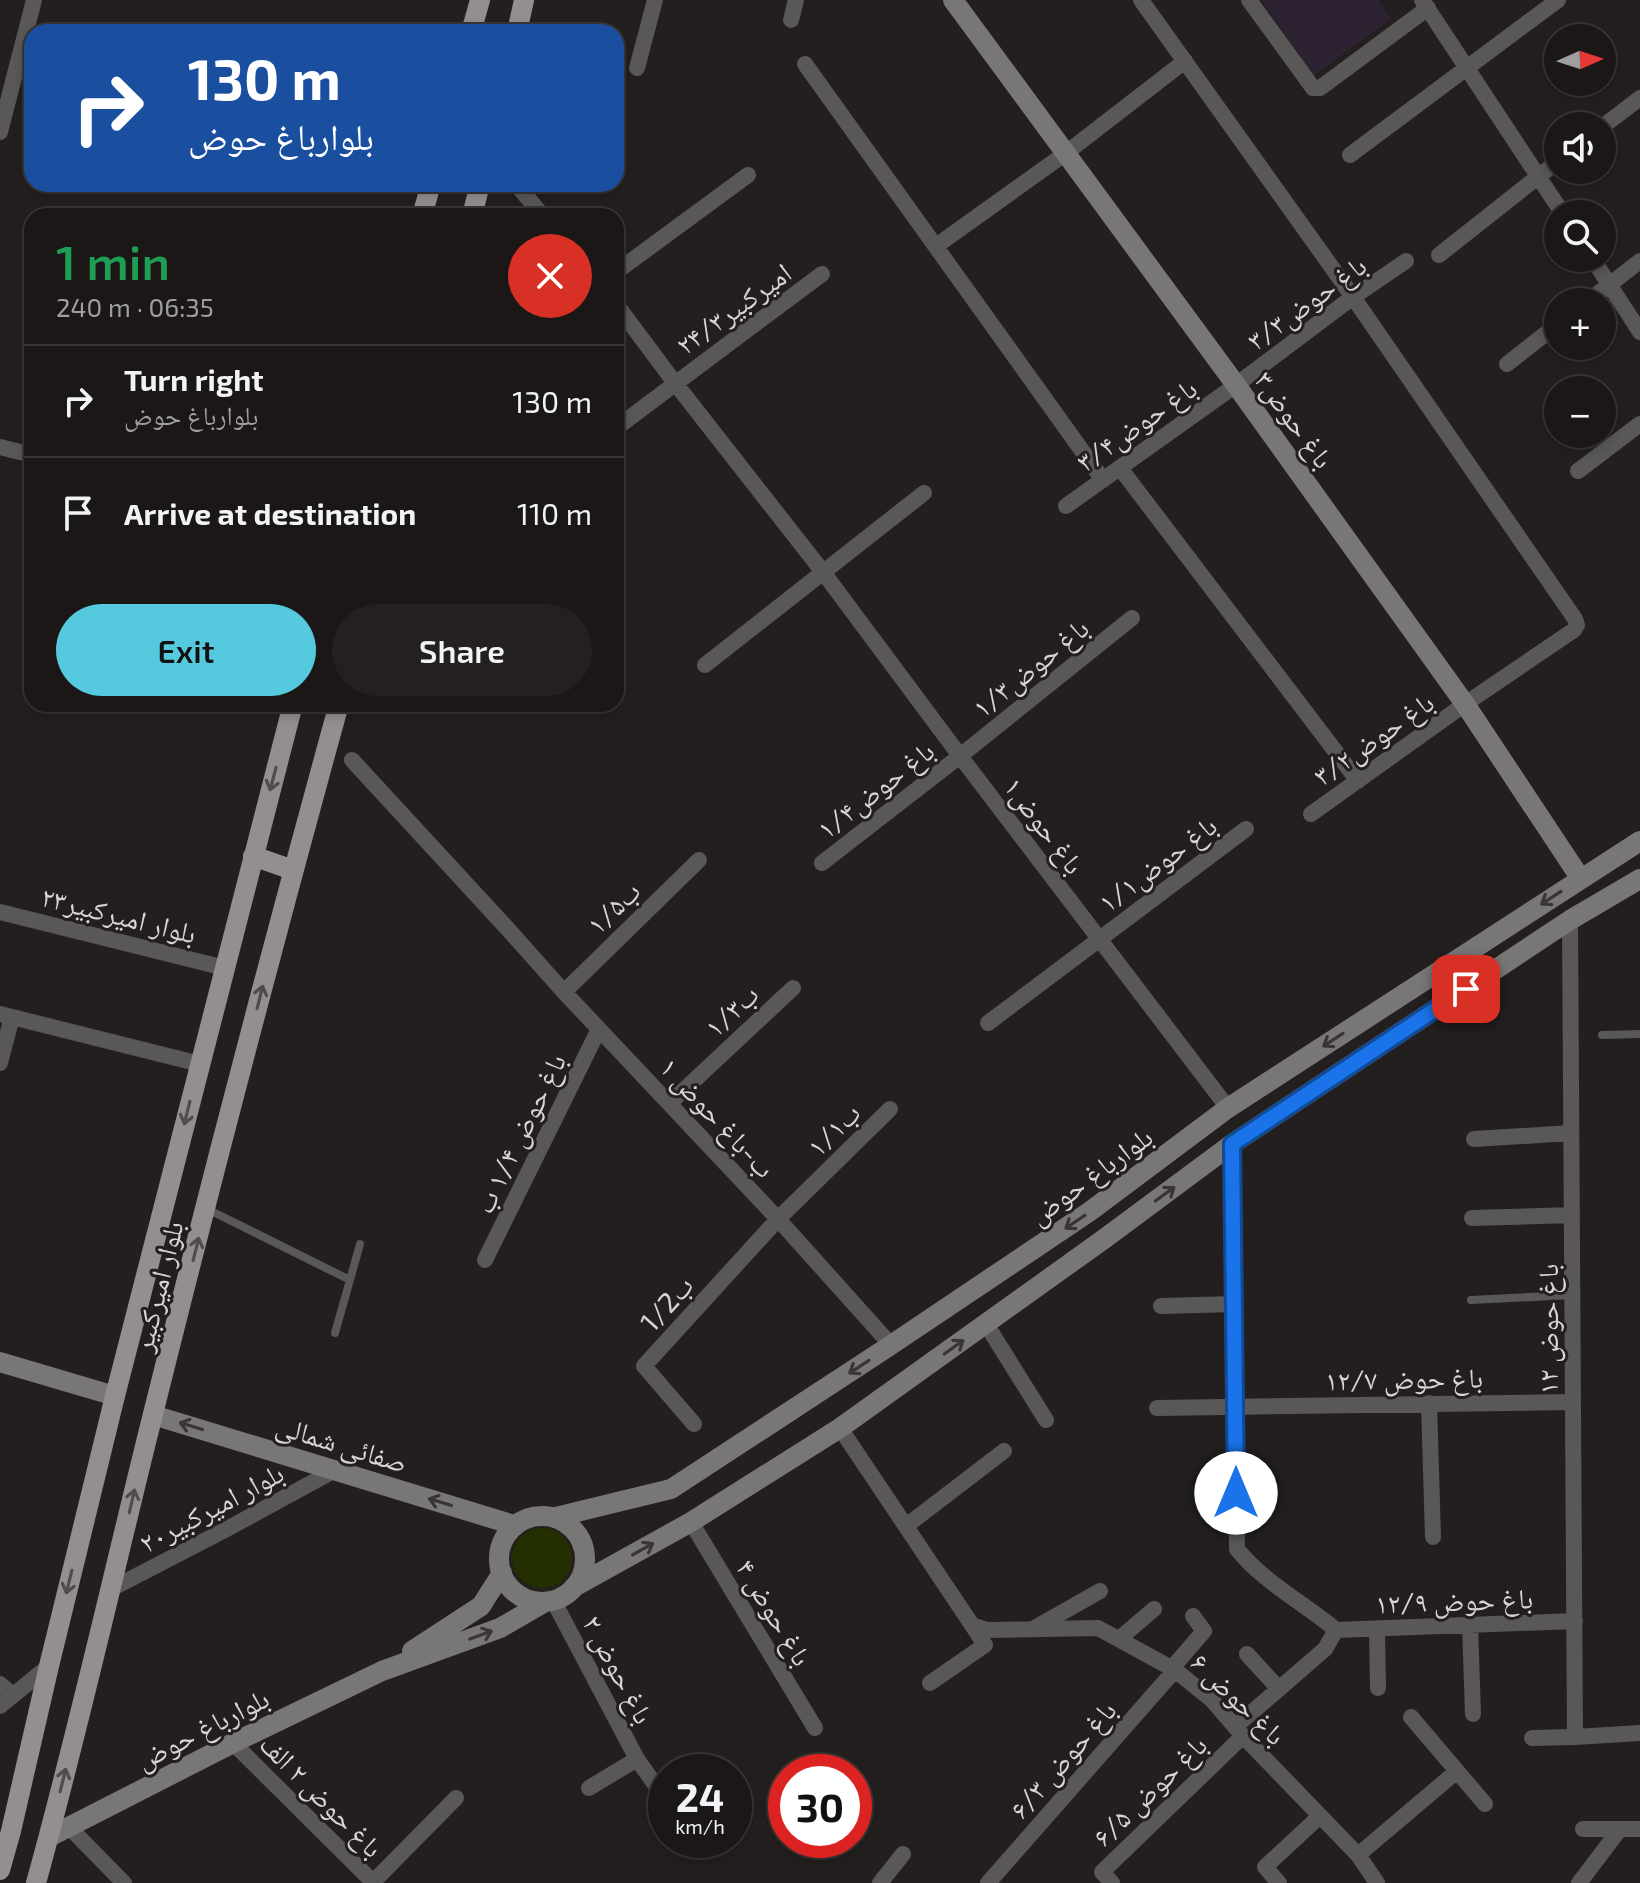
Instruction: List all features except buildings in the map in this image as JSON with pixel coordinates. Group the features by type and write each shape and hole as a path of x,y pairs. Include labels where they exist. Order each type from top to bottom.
{"main road":[{"path":"473,24 480,0"},
{"path":"519,24 524,0"},
{"name":"باغ حوض۳","path":"953,0 1236,385 1465,704 1581,879"},
{"name":"بلوار امیرکبیر","path":"0,1870 115,1396 291,712"},
{"name":"بلوار امیرکبیر","path":"36,1883 153,1415 337,712"},
{"name":"بلوارباغ حوض","path":"556,1517 671,1489 1102,1203 1228,1108 1640,841"},
{"path":"253,856 293,870"},
{"path":"574,1587 582,1575 585,1561 584,1547 578,1534 556,1517 541,1515 514,1525 500,1547 499,1560 506,1583 514,1591 534,1601 549,1601 565,1595 574,1587 691,1522 840,1428 1232,1144 1570,920 1640,879"},
{"path":"1102,1203 1121,1226"},
{"path":"0,1362 115,1396"},
{"name":"صفائی شمالی","path":"153,1415 514,1525"},
{"name":"بلوارباغ حوض","path":"382,1671 481,1606 502,1573"},
{"name":"بلوارباغ حوض","path":"49,1837 382,1671 500,1628 549,1601"}],"street":[{"path":"31,24 34,0"},
{"path":"637,68 655,0"},
{"path":"791,20 796,0"},
{"path":"1141,0 1353,297"},
{"path":"1249,0 1313,88 1320,88 1425,4 1554,200"},
{"path":"1350,155 1558,0"},
{"path":"936,246 1066,153 1185,61"},
{"path":"805,64 1103,480"},
{"path":"0,132 24,74"},
{"path":"1616,116 1640,98"},
{"path":"1439,255 1544,172"},
{"path":"624,266 748,175"},
{"path":"523,192 536,208"},
{"name":"باغ حوض۳/۳","path":"1236,385 1406,261"},
{"path":"1605,288 1640,261"},
{"path":"1601,272 1640,332"},
{"name":"امیرکبیر۲۴/۳","path":"624,422 822,274"},
{"name":"باغ حوض۳/۲","path":"1311,814 1577,625 1353,297"},
{"name":"باغ حوض۱","path":"624,315 823,572 1228,1108"},
{"path":"1507,364 1544,335"},
{"name":"باغ حوض۳/۴","path":"1066,506 1236,385"},
{"path":"1578,471 1640,424"},
{"path":"0,447 24,453"},
{"path":"1120,468 1358,781"},
{"path":"705,665 924,493"},
{"name":"باغ حوض۱/۳","path":"960,756 1132,618"},
{"name":"باغ حوض۱/۴","path":"822,863 960,756"},
{"name":"۱ ب-باغ حوض","path":"352,760 891,1345"},
{"name":"باغ حوض۱/۱","path":"988,1023 1246,829"},
{"name":"ب۱/۵","path":"564,992 699,860"},
{"name":"۲۳بلوار امیرکبیر","path":"0,912 225,968"},
{"name":"۱۲ باغ حوض","path":"1570,920 1575,1737"},
{"name":"ب۱/۳","path":"670,1103 793,988"},
{"path":"0,1063 6,1016 200,1064"},
{"name":"باغ حوض ۱/۴ ب","path":"485,1260 599,1029"},
{"name":"ب۱/۱","path":"778,1219 890,1109"},
{"path":"1474,1139 1571,1133"},
{"path":"1232,1144 1237,1549 1249,1565 1336,1630 1325,1649 1279,1689 1240,1731"},
{"path":"1472,1218 1572,1215"},
{"name":"1/2ب","path":"694,1424 644,1366 778,1219"},
{"path":"1161,1306 1235,1304"},
{"path":"986,1324 1046,1420"},
{"name":"۱۲/۷ باغ حوض","path":"1157,1408 1573,1402"},
{"path":"1429,1403 1433,1537"},
{"path":"840,1428 985,1645 930,1683"},
{"path":"906,1526 1004,1451"},
{"name":"بلوار امیرکبیر۲۰","path":"111,1589 335,1470"},
{"name":"۴ باغ حوض","path":"691,1522 815,1728"},
{"path":"1032,1630 1100,1591"},
{"name":"۲ باغ حوض","path":"549,1601 648,1775"},
{"path":"1119,1639 1154,1609"},
{"name":"۶/۳ باغ حوض","path":"988,1883 1204,1631 1193,1616"},
{"name":"۱۲/۹ باغ حوض","path":"1336,1630 1575,1621"},
{"name":"۶ باغ حوض","path":"972,1625 987,1630 1098,1628 1174,1669 1212,1700 1358,1855 1377,1883"},
{"path":"1470,1625 1473,1714"},
{"path":"1377,1629 1378,1688"},
{"path":"1247,1654 1279,1689"},
{"path":"4,1695 49,1666"},
{"path":"1411,1717 1485,1804"},
{"name":"۶/۵ باغ حوض","path":"1112,1883 1102,1872 1240,1731"},
{"path":"1532,1738 1640,1733"},
{"name":"باغ حوض ۲ الف","path":"233,1743 374,1883"},
{"path":"589,1788 637,1759"},
{"path":"1358,1855 1456,1772"},
{"path":"374,1883 456,1798"},
{"path":"1279,1883 1265,1867 1320,1816"},
{"path":"69,1827 124,1883"},
{"path":"1583,1829 1640,1829"},
{"path":"1579,1883 1620,1829"},
{"path":"880,1883 903,1854"}],"lane":[{"path":"1602,1035 1640,1034"},
{"path":"206,1209 350,1280"},
{"path":"335,1333 360,1244"},
{"path":"1471,1300 1572,1295"}],"shaded area":[{"path":"1261,0 1379,0 1391,19 1313,76"}],"green space":[{"path":"542,1528 554,1530 563,1537 570,1546 570,1570 563,1579 554,1586 542,1588 530,1586 521,1579 514,1570 512,1558 514,1546 521,1537 530,1530"}],"route":[{"path":"1236,1493 1232,1144 1466,989"}]}
